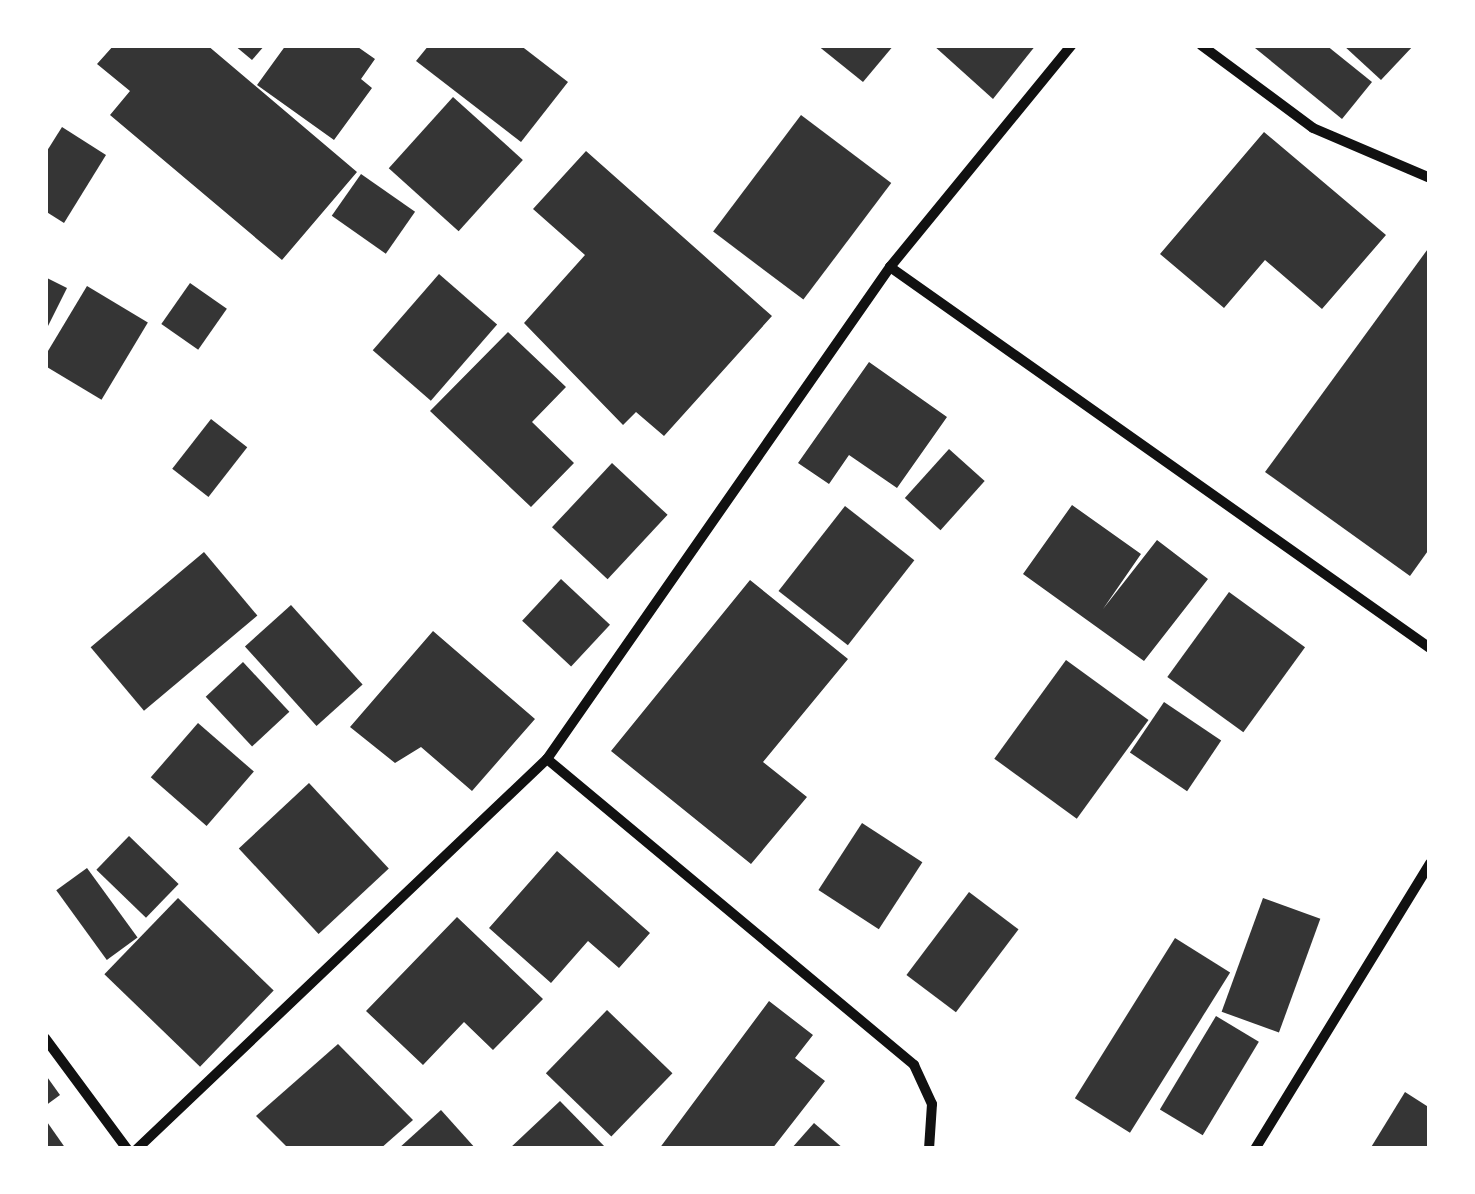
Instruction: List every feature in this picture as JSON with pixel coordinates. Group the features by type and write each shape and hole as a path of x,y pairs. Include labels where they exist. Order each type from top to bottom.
{"street":[{"path":"137,1149 547,759 890,267 1072,45"},
{"path":"1201,45 1313,128 1430,178"},
{"path":"890,267 1430,648"},
{"path":"547,759 914,1065 932,1104 929,1149"},
{"path":"1255,1149 1430,862"},
{"path":"45,1038 127,1149"}],"building":[{"path":"114,45 207,45 357,172 282,260 110,115 130,91 97,64"},
{"path":"234,45 265,45 252,60"},
{"path":"286,45 355,45 375,59 361,79 372,88 334,140 257,85"},
{"path":"429,45 520,45 568,82 521,142 416,61"},
{"path":"817,45 894,45 863,82"},
{"path":"933,45 1036,45 993,99"},
{"path":"1326,45 1372,82 1342,119 1255,48"},
{"path":"1343,45 1414,45 1381,80"},
{"path":"453,97 523,160 459,231 389,168"},
{"path":"801,115 891,183 803,300 713,232"},
{"path":"62,127 106,155 64,223 45,211 45,154"},
{"path":"1264,132 1386,235 1322,309 1265,260 1224,308 1160,254"},
{"path":"586,151 772,316 664,436 636,412 623,425 524,323 585,255 533,209"},
{"path":"361,174 415,212 386,254 332,216"},
{"path":"1430,246 1430,548 1410,576 1265,472"},
{"path":"439,274 497,325 431,401 373,350"},
{"path":"45,277 67,288 45,332"},
{"path":"190,283 227,309 198,350 161,324"},
{"path":"87,286 148,323 102,400 45,366 45,356"},
{"path":"508,332 566,387 532,422 574,463 531,507 430,411"},
{"path":"869,362 947,417 897,488 849,455 829,484 798,463"},
{"path":"211,419 247,447 208,497 172,469"},
{"path":"949,449 985,481 941,530 905,498"},
{"path":"612,463 668,515 608,579 552,527"},
{"path":"1072,505 1141,554 1103,609 1157,540 1208,579 1144,661 1023,574"},
{"path":"845,506 914,560 848,645 779,591"},
{"path":"204,552 257,616 144,711 91,647"},
{"path":"561,579 610,625 571,666 522,621"},
{"path":"750,580 848,659 763,762 807,797 751,864 611,751"},
{"path":"1229,592 1305,647 1243,732 1167,677"},
{"path":"291,605 363,685 317,726 245,646"},
{"path":"433,631 535,719 472,791 421,747 395,763 350,727"},
{"path":"1066,660 1149,720 1077,819 994,759"},
{"path":"243,662 289,712 252,747 206,697"},
{"path":"1164,702 1221,741 1187,791 1130,753"},
{"path":"198,723 254,772 207,826 151,777"},
{"path":"309,783 389,869 319,934 239,848"},
{"path":"862,823 922,862 879,929 818,890"},
{"path":"129,836 179,884 146,918 96,870"},
{"path":"557,851 650,933 619,968 588,941 551,983 489,928"},
{"path":"87,868 138,938 107,960 56,890"},
{"path":"969,892 1019,929 956,1012 906,975"},
{"path":"178,898 274,990 200,1067 104,974"},
{"path":"1263,898 1320,919 1279,1033 1222,1012"},
{"path":"457,917 543,999 493,1050 464,1022 423,1065 366,1011"},
{"path":"1175,938 1230,972 1130,1133 1075,1098"},
{"path":"769,1001 813,1035 795,1058 825,1081 772,1149 659,1149"},
{"path":"607,1010 672,1073 611,1137 546,1073"},
{"path":"1216,1016 1259,1042 1203,1135 1160,1109"},
{"path":"338,1044 413,1120 380,1149 289,1149 256,1116"},
{"path":"45,1074 60,1095 45,1106"},
{"path":"1405,1092 1430,1108 1430,1149 1370,1149"},
{"path":"560,1101 607,1149 509,1149"},
{"path":"441,1110 476,1149 398,1149"},
{"path":"45,1119 66,1149 45,1149"},
{"path":"814,1123 844,1149 791,1149"}]}
